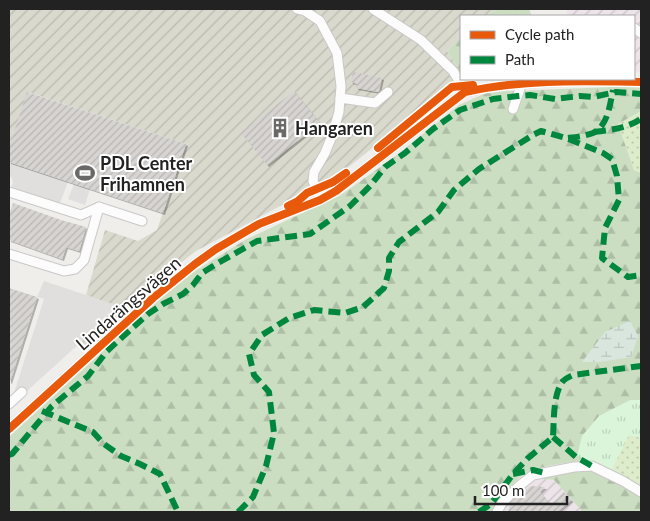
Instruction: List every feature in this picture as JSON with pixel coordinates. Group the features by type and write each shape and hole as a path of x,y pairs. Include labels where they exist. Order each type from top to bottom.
{"street":[{"path":"296,9 306,11 320,21 337,53 342,86 339,112 332,136 314,172 313,181 320,200"},
{"path":"373,9 421,40 453,71 464,92"},
{"name":"Lindarängsvägen","path":"9,429 153,298 196,264 223,245 260,224 320,200 336,191 464,92 522,83 573,81 641,82"},
{"path":"513,110 522,83"},
{"path":"340,98 375,103 388,92"},
{"path":"9,192 81,215 99,207 142,221"},
{"path":"9,254 64,271 75,269 84,260 99,207"},
{"path":"9,404 22,392"},
{"path":"497,512 502,503 533,475 574,467 592,466 641,492"}],"shaded area":[{"path":"9,9 499,9 487,15 460,15 460,39 447,51 460,70 460,80 472,80 477,83 451,86 332,180 196,251 160,279 86,347 82,341 116,306 86,295 105,230 138,241 157,230 186,144 28,92 9,147"},
{"path":"567,9 641,9 641,72 635,71 635,15 566,15"},
{"path":"9,162 68,182 60,203 11,188 13,183 12,178 9,176"},
{"path":"74,184 90,189 85,205 68,199"},
{"path":"44,281 116,305 81,342 16,401 14,393 44,299 37,297"},
{"path":"532,472 534,478 554,480 581,510 579,512 492,512 516,481"}],"green space":[{"path":"499,9 529,9 532,15 487,15"},
{"path":"460,39 460,70 447,51"},
{"path":"641,86 641,111 618,124 634,170 641,173 641,427 597,436 579,461 538,469 522,476 509,488 492,512 9,512 9,437 182,279 245,240 341,195 397,155 459,105 488,92"},
{"path":"641,111 641,173 634,170 618,124"},
{"path":"630,321 638,336 631,357 600,362 582,362 605,332"},
{"path":"630,400 641,400 641,438 629,435 611,471 577,456 582,436 599,416"},
{"path":"641,427 641,490 594,464 579,461 597,436"},
{"path":"579,470 597,472 641,496 641,512 579,512 581,510 554,480 534,478"}],"building":[{"path":"353,72 382,78 379,91 356,88 357,84 351,82"},
{"name":"Hangaren","path":"294,91 320,123 267,165 241,133"},
{"path":"27,92 186,144 163,213 9,162 9,147"},
{"path":"13,203 86,227 79,251 66,247 62,259 9,240 9,209 11,210"},
{"path":"9,288 37,297 10,382 9,381"},
{"path":"531,486 545,487 540,492 551,504 564,492 571,500 557,512 508,512 510,503"}],"marked path":[{"path":"568,138 587,135 598,130 608,114 613,90"},
{"path":"9,455 12,454 52,406 88,376 107,351 148,314 183,294 202,273 257,241 310,234 350,206 370,186 385,167 460,110 493,99 518,96 530,95 555,99 580,96 593,97 616,92 641,94"},
{"path":"594,132 624,127 641,119"},
{"path":"238,512 253,497 266,466 274,433 269,392 254,375 249,354 262,335 289,318 314,310 345,313 363,307 384,288 389,271 389,258 399,242 438,212 454,190 479,169 533,135 541,131 566,138 603,153 612,159 617,176 619,200 605,228 602,258 628,277 641,275"},
{"path":"479,512 491,504 513,474 527,459 553,437 557,393 564,380 573,375 641,366"},
{"path":"42,411 93,432 104,444 121,456 160,474 178,512"},
{"path":"553,437 576,457 592,466"},
{"path":"513,474 533,470 545,473"}],"cycle path":[{"path":"9,429 153,298 195,264 216,249 259,224 320,200 336,191 465,92 531,83 575,81 641,82"},
{"path":"378,148 452,87 473,85"},
{"path":"288,206 298,201 307,193 333,182 346,173"}],"place":[{"name":"Hangaren","path":"280,128"},
{"name":"PDL Center Frihamnen","path":"85,173"}]}
